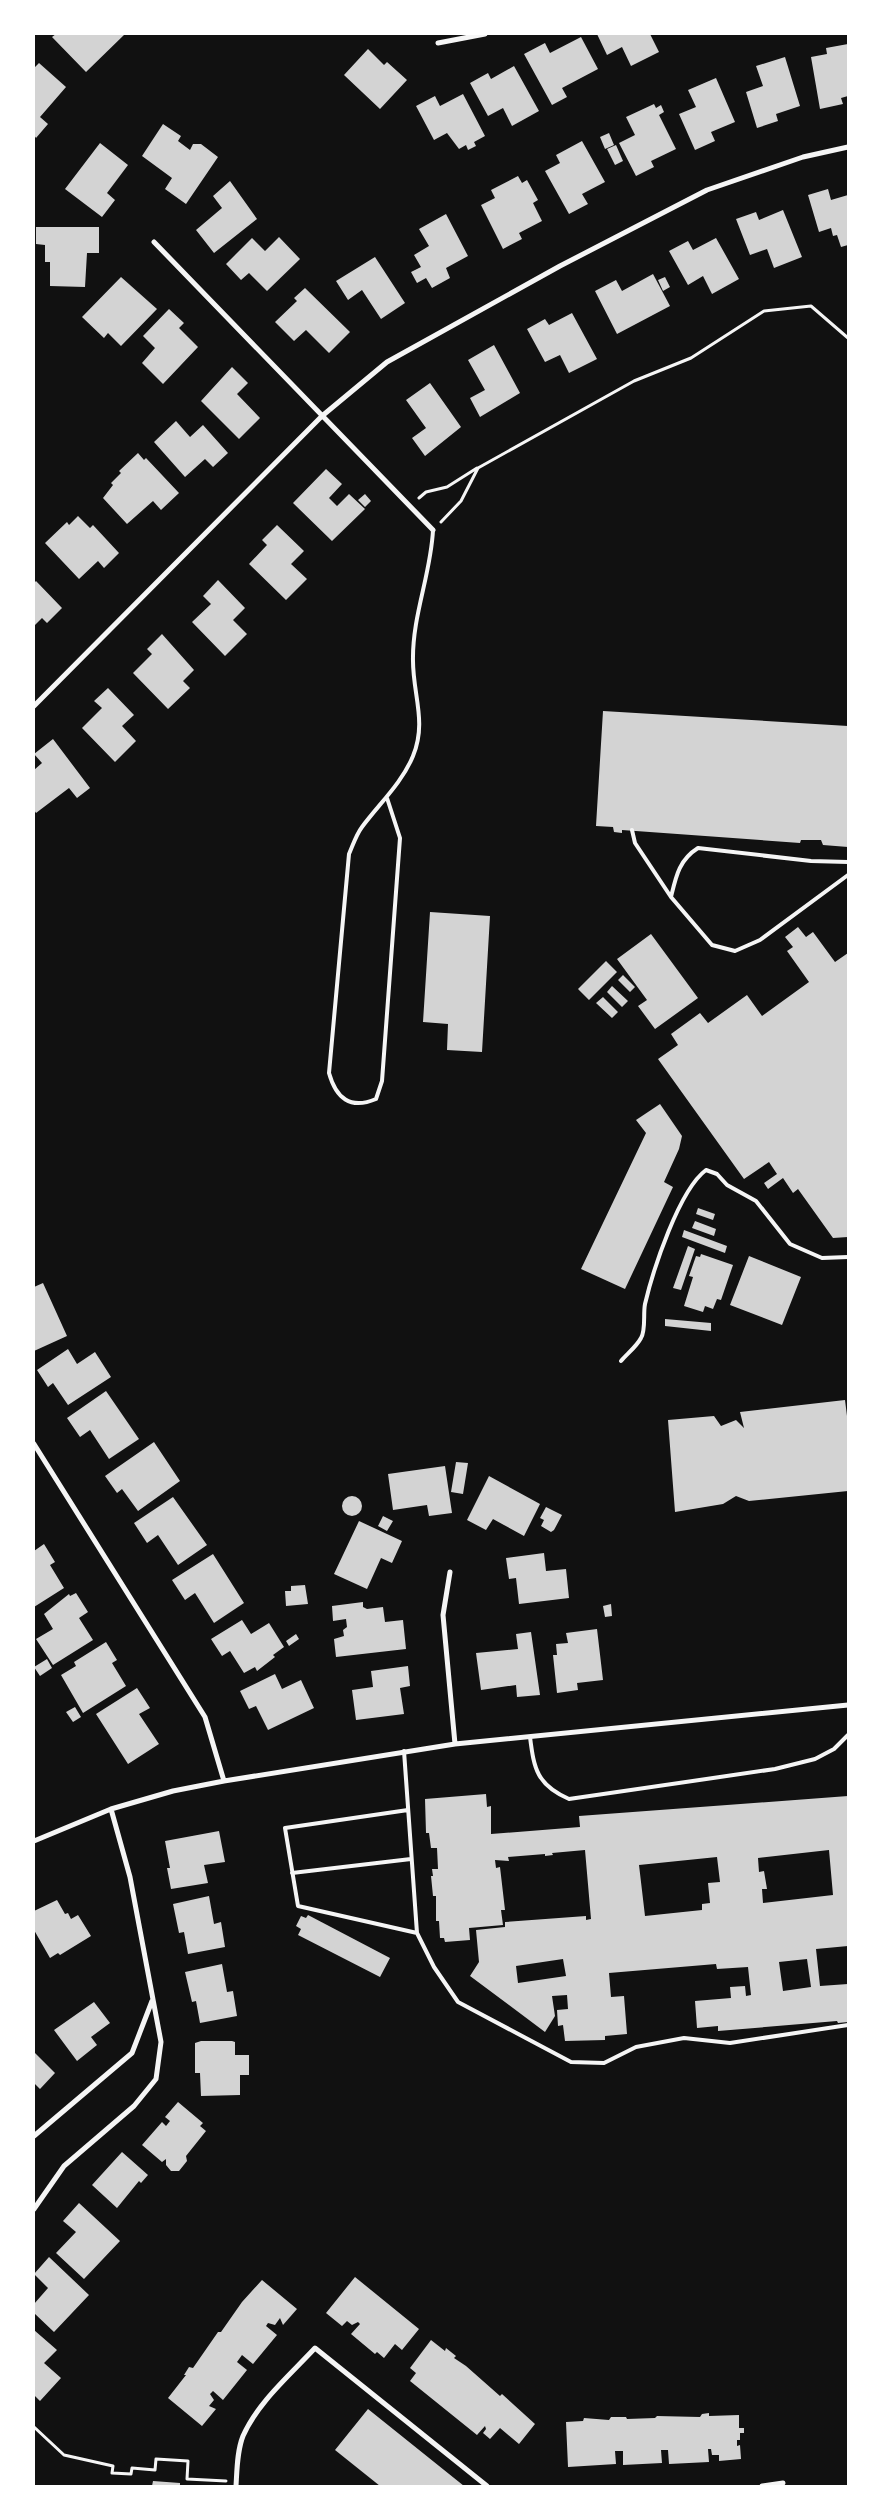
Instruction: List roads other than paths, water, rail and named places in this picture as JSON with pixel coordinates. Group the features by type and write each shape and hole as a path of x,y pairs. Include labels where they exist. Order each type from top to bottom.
{"street":[{"path":"438,43 484,34"},
{"path":"34,706 322,416 387,362 643,222 707,190 803,157 848,147"},
{"path":"154,242 433,530"},
{"path":"34,1444 205,1718 224,1781"},
{"path":"450,1572 443,1614 455,1744"},
{"path":"34,1841 111,1809 174,1791 224,1781 455,1744 848,1705"},
{"path":"34,2209 64,2166 134,2106 156,2079 161,2042 130,1877 111,1809"},
{"path":"34,2136 132,2053 152,2000"},
{"path":"236,2484 243,2436 262,2406 315,2348 487,2486"},
{"path":"762,2486 783,2483"}],"lane":[{"path":"387,798 400,838 382,1081 376,1099 364,1104 346,1100 334,1091 329,1073 349,854 362,828 387,798 413,757 421,730 413,663 414,634 432,555 433,530"},
{"path":"632,830 635,843 671,897 712,945 735,951 760,940 848,875"},
{"path":"671,897 676,874 685,856 698,848 810,861 848,862"},
{"path":"621,1361 642,1337 643,1313 651,1280 663,1245 695,1179 706,1170 717,1174 728,1185 756,1201 771,1217 790,1244 822,1258 848,1257"},
{"path":"530,1737 534,1767 555,1792 569,1799 775,1769 815,1759 834,1749 848,1736"},
{"path":"404,1751 417,1933 434,1967 458,2002 571,2062 604,2063 636,2047 684,2038 730,2043 848,2024"},
{"path":"408,1810 285,1828 298,1906 417,1933"},
{"path":"292,1873 412,1858"}]}
